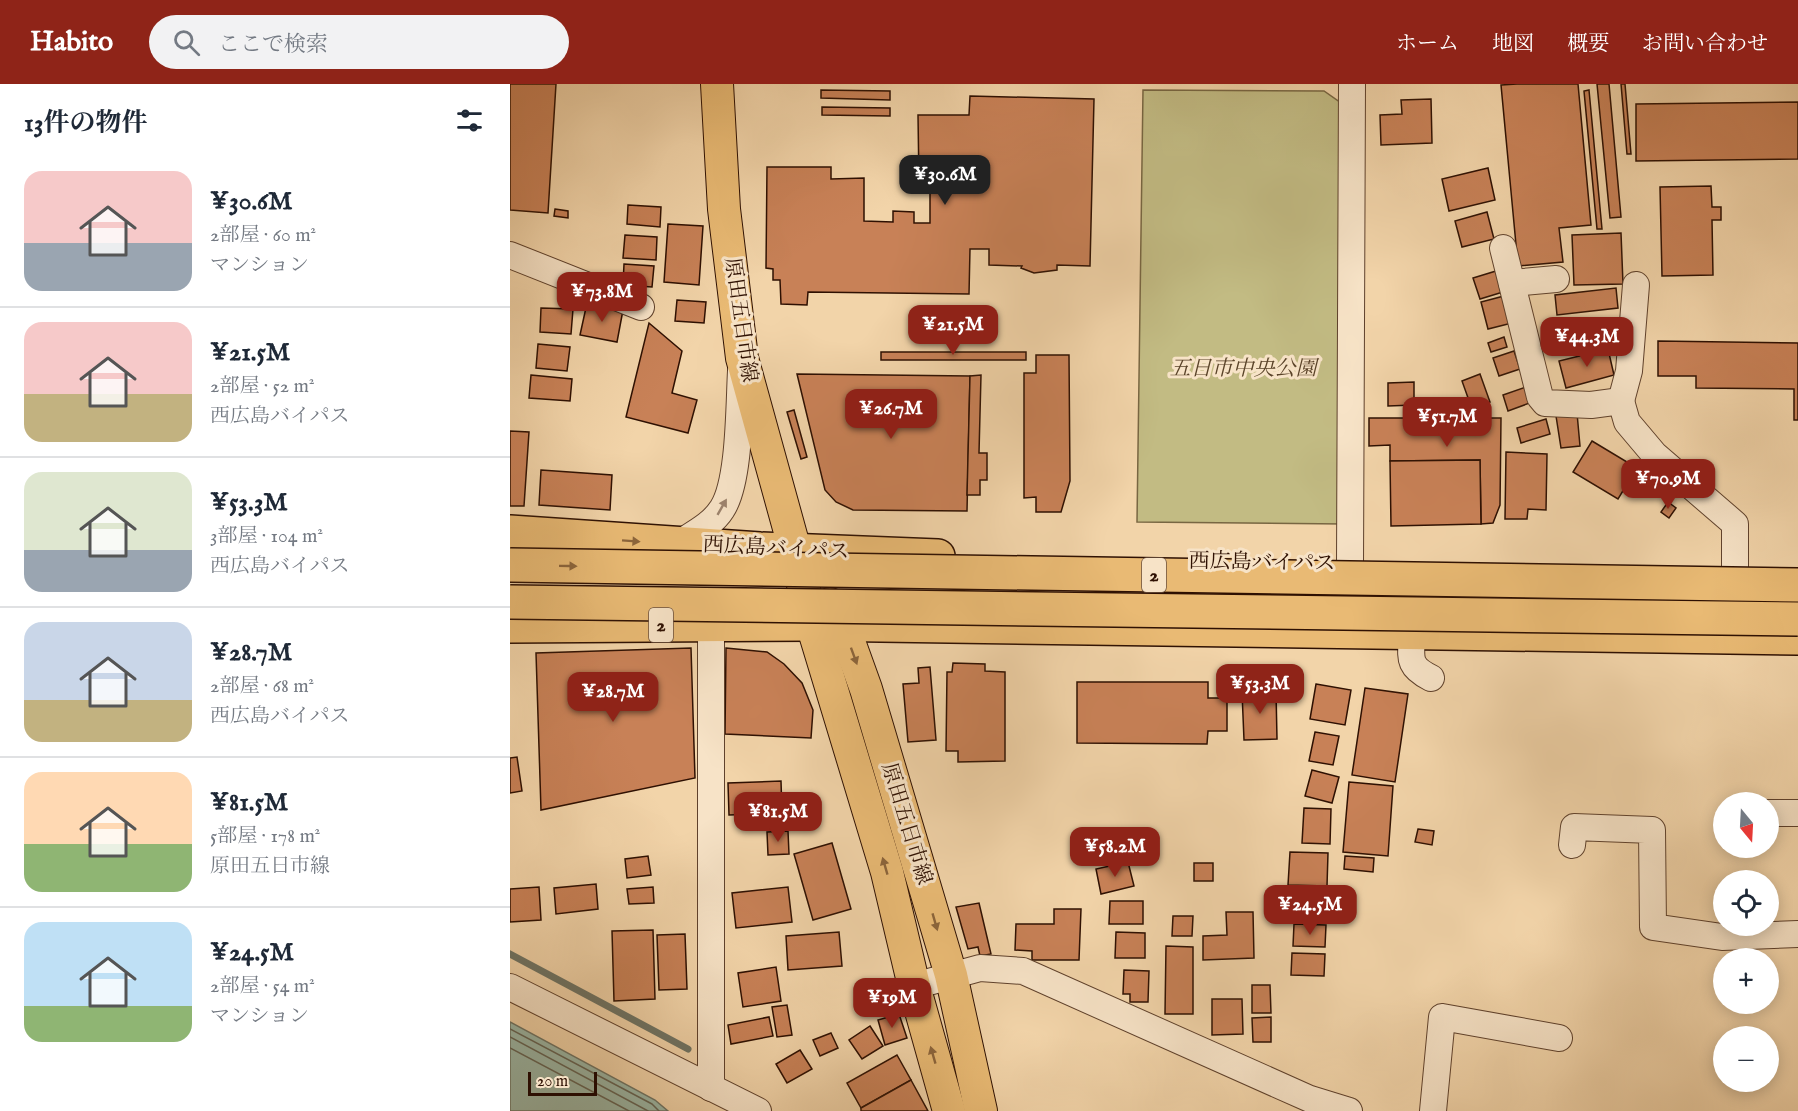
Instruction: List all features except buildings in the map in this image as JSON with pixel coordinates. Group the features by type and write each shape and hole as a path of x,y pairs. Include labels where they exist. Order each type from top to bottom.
{"highway":[{"name":"西広島バイパス","path":"510,532 795,550 1083,561 1798,569"},
{"name":"西広島バイパス","path":"510,565 1798,585"},
{"name":"2","path":"510,602 1798,619"},
{"name":"2","path":"510,626 828,624 1798,638"}],"main road":[{"name":"原田五日市線","path":"717,84 724,208 742,358 795,550 828,624 866,689 951,975 985,1106"},
{"name":"原田五日市線","path":"828,624 914,986 949,1111"}],"street":[{"path":"1350,564 1352,84"},
{"path":"1503,248 1540,397 1545,403 1591,405 1622,401"},
{"path":"510,255 641,307"},
{"path":"1512,283 1556,279"},
{"path":"1636,285 1629,371 1622,401 1627,422 1654,453 1735,524 1735,568"},
{"path":"678,544 712,522 723,508 728,494 735,458 742,358"},
{"path":"711,624 711,1088"},
{"path":"1412,634 1411,662 1418,672 1431,678"},
{"path":"1779,813 1798,813"},
{"path":"1572,845 1574,827 1652,830 1653,927 1722,937 1798,934"},
{"path":"914,986 980,968 1023,971 1310,1099 1349,1111"},
{"path":"510,987 758,1111"},
{"path":"1433,1111 1442,1017 1559,1038"}],"green space":[{"name":"五日市中央公園","path":"1143,90 1324,91 1341,103 1344,524 1137,522"}],"water":[{"path":"510,1022 655,1100 668,1111 510,1111"}],"waterway":[{"path":"510,954 688,1049"}]}
